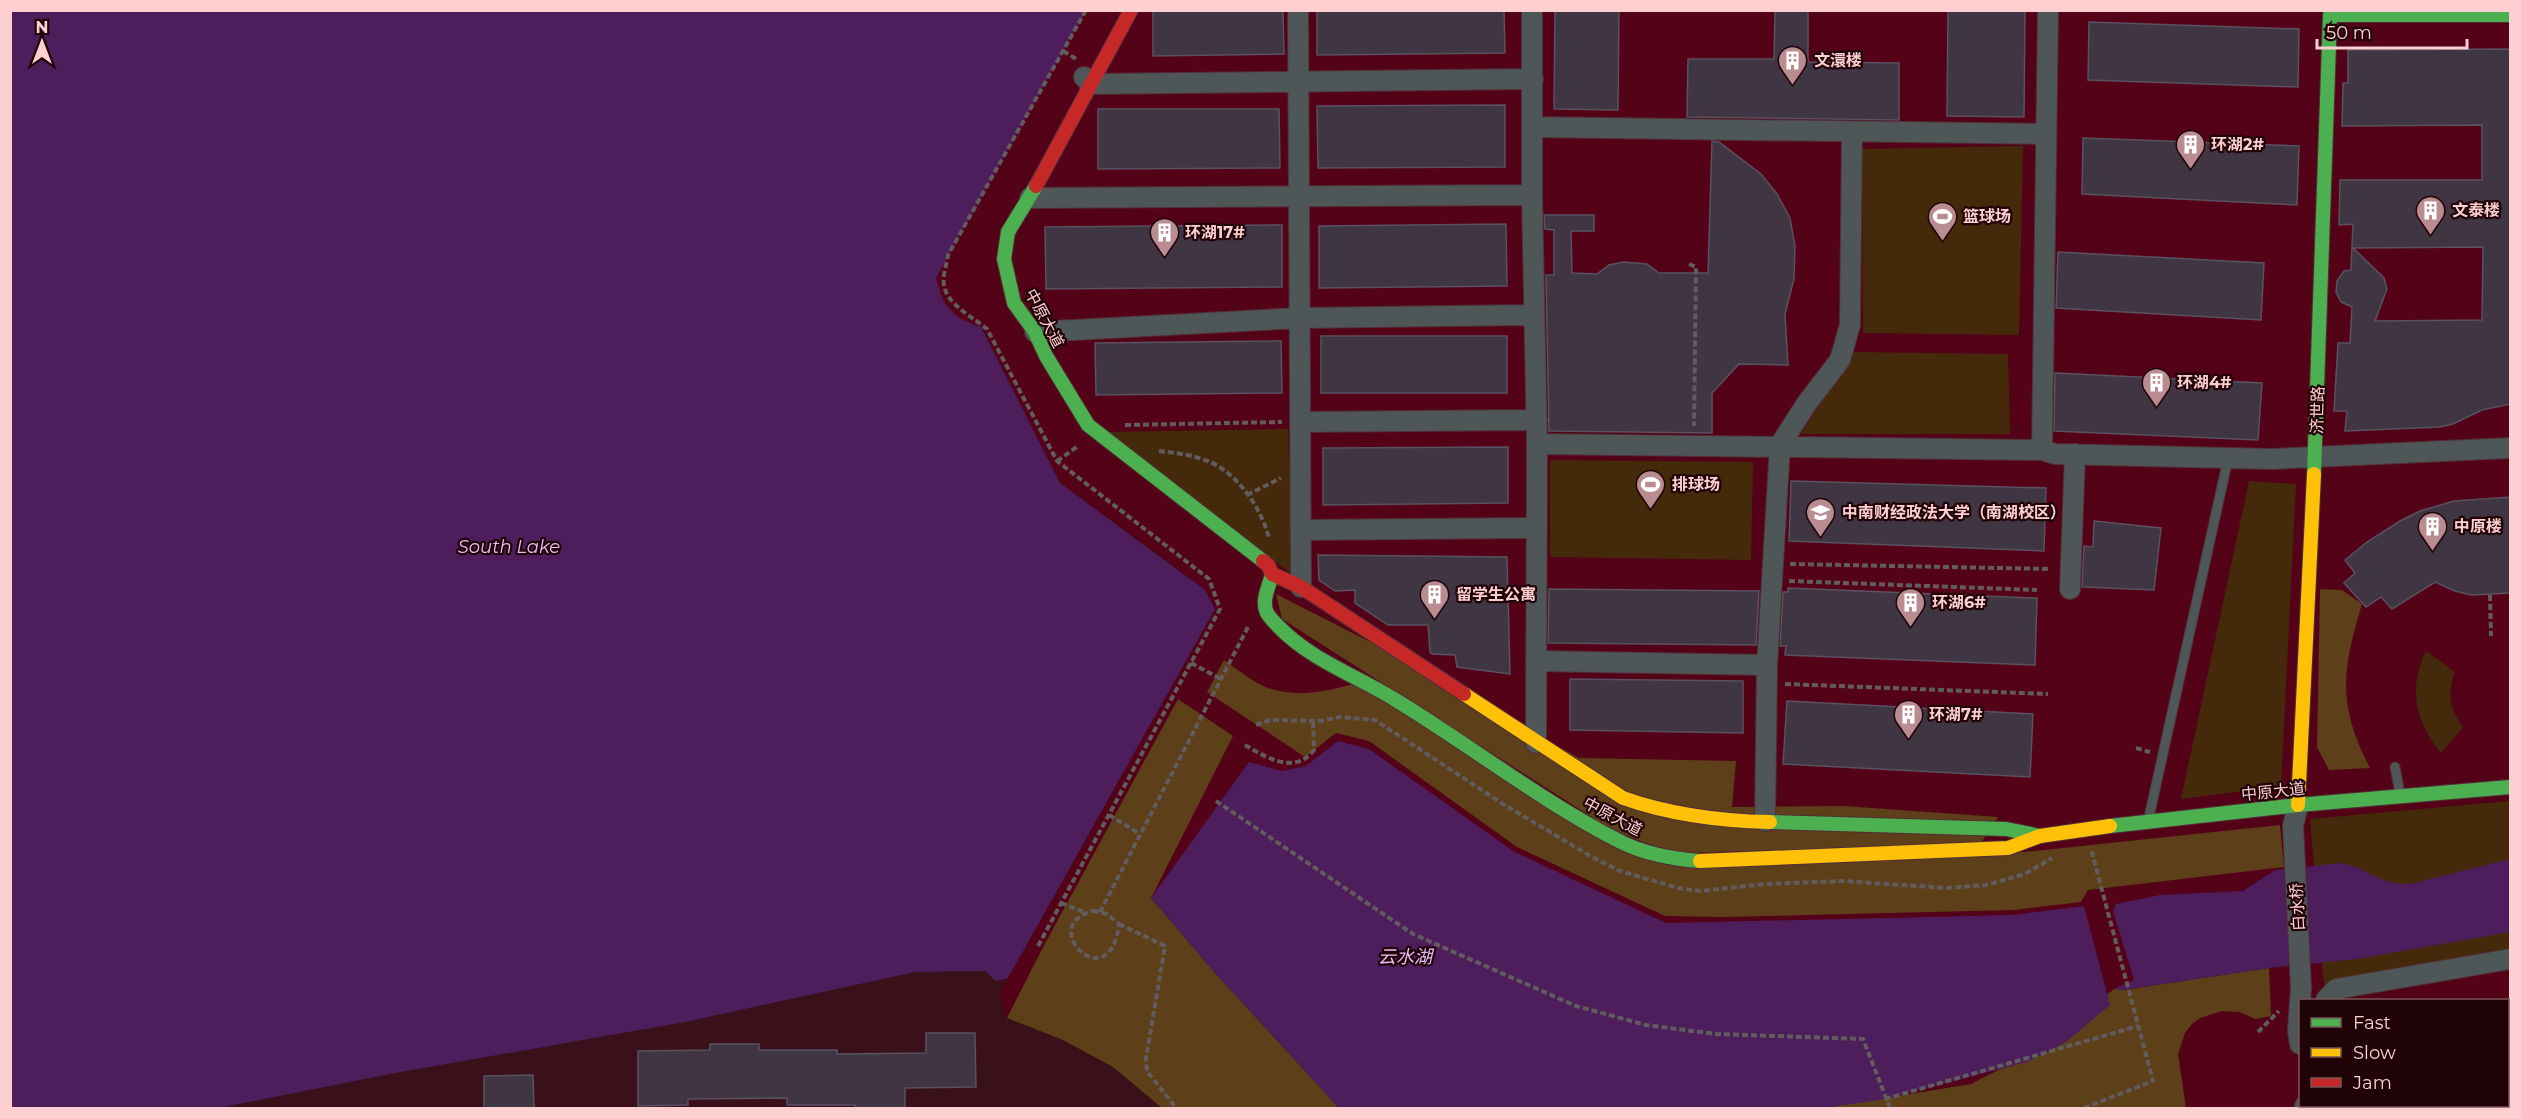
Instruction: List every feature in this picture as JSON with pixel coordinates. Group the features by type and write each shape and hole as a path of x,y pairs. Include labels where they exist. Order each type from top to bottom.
{"main road":[{"name":"中原大道","path":"1131,10 1087,79 1030,198 1008,232 1004,258 1014,303 1035,332 1046,356 1088,425 1270,570 1623,798 1658,811 1691,816 1764,821 2006,829 2040,836"},
{"path":"2329,13 2511,15"},
{"name":"济世路","path":"2298,805 2315,457 2329,13"},
{"name":"中原大道","path":"1270,570 1264,603 1268,615 1292,640 1325,662 1393,698 1563,808 1637,849 1676,859 1703,861 2008,848 2040,836 2148,821 2298,805 2511,787"}],"street":[{"path":"1298,10 1301,588"},
{"path":"1532,10 1536,195 1534,315 1537,420 1536,742"},
{"path":"2042,450 2048,10"},
{"path":"1087,79 1299,82 1533,79"},
{"path":"1533,127 2045,134"},
{"path":"1764,821 1766,674 1780,445 1807,403 1840,360 1850,326 1852,132"},
{"path":"1030,198 1536,195"},
{"path":"1035,332 1300,318 1534,315"},
{"path":"1301,422 1537,420"},
{"path":"1537,444 1780,445 2042,450 2055,454 2228,459 2511,448"},
{"path":"2070,589 2075,454"},
{"path":"1301,530 1537,528"},
{"path":"1536,661 1766,674"},
{"name":"白水桥","path":"2298,805 2293,826 2301,999"},
{"path":"2327,999 2336,989 2511,959"}],"lane":[{"path":"2148,821 2228,459"},
{"path":"2395,767 2400,796"},
{"path":"1591,777 1610,778"}],"path":[{"path":"1038,946 1220,609 1209,579 1057,461 987,329 972,316 958,309 944,285 948,255 1086,10"},
{"path":"1689,264 1696,267 1694,445"},
{"path":"1123,425 1301,422"},
{"path":"1057,461 1082,443"},
{"path":"1123,452 1150,450 1209,461 1226,471 1263,516 1271,543 1270,570"},
{"path":"1247,495 1278,478 1301,472"},
{"path":"1772,563 2050,569"},
{"path":"1782,580 2037,590"},
{"path":"2490,596 2491,636"},
{"path":"1191,663 1221,679"},
{"path":"1766,674 2048,693"},
{"path":"1245,745 1269,760 1287,764 1307,759 1314,750 1312,721"},
{"path":"1216,801 1413,934 1576,1006 1646,1025 1716,1034 1863,1039 1890,1108"},
{"path":"1109,815 1140,834"},
{"path":"2084,1108 2153,1081 2091,852"},
{"path":"1062,903 1086,913 1100,912 1119,924 1165,946 1146,1058 1147,1071 1176,1108"},
{"path":"1086,913 1075,922 1071,936 1077,949 1090,957 1097,957 1111,951 1118,939 1119,924"},
{"path":"1885,1099 2138,1026"}],"shaded area":[{"name":"中南财经政法大学（南湖校区）","path":"1086,11 2510,11 2510,1108 1162,1108 1113,1067 1063,1040 1007,1018 999,995 1215,609 1205,590 1060,483 981,328 963,321 942,303 936,277"},
{"name":"篮球场","path":"2023,146 2019,335 1863,333 1862,149"},
{"path":"1851,352 2008,354 2010,434 1801,434"},
{"path":"1288,429 1292,574 1103,432"},
{"name":"排球场","path":"1550,460 1753,462 1751,560 1550,557"},
{"path":"2249,481 2296,484 2281,786 2181,799"},
{"path":"2320,589 2342,590 2362,604 2350,649 2346,687 2352,725 2370,768 2329,770 2317,747"},
{"path":"1276,594 1378,646 1579,758 1736,761 1732,807 1844,806 1998,817 1979,846 1672,853 1612,830 1282,619"},
{"path":"2426,651 2455,672 2451,687 2451,701 2455,714 2463,727 2441,753 2425,729 2417,704 2417,678"},
{"path":"1224,660 1259,684 1283,692 1308,693 1357,683 1630,853 2024,852 2280,825 2284,867 2088,890 2081,902 2014,910 1724,917 1665,916 1517,847 1369,741 1336,733 1305,757 1207,692"},
{"path":"1178,699 1233,736 1151,898 1216,974 1339,1108 1162,1108 1113,1067 1063,1040 1007,1018"},
{"path":"2510,801 2510,951 2324,985 2310,819"},
{"path":"2269,968 2271,1016 2255,1019 2240,1012 2222,1011 2200,1018 2185,1033 2178,1054 2186,1108 1824,1108 1971,1084 2045,1046 2114,989 2123,990"}],"water":[{"name":"South Lake","path":"10,11 1086,11 936,278 942,297 950,310 962,319 981,327 1060,483 1205,590 1215,609 1008,978 996,981 985,971 915,972 685,1022 395,1073 218,1108 11,1108"},
{"name":"云水湖","path":"1338,741 1369,749 1513,851 1666,923 2011,915 2084,906 2110,1005 2066,1042 2027,1062 1885,1099 1824,1108 1339,1108 1216,974 1151,898 1249,762 1282,771 1306,766"},
{"path":"2510,859 2510,932 2357,959 2269,968 2123,990 2114,989 2134,980 2113,911 2116,904 2160,895 2243,891 2275,870 2342,863 2390,882 2410,884"}],"building":[{"path":"1153,10 1283,10 1284,54 1153,56"},
{"path":"1317,10 1504,10 1505,53 1317,55"},
{"path":"1555,10 1619,10 1618,110 1554,109"},
{"path":"1775,10 1808,10 1808,62 1899,63 1899,120 1687,117 1688,59 1774,59"},
{"path":"1948,10 2025,10 2024,117 1947,116"},
{"path":"2089,22 2299,29 2298,87 2088,80"},
{"name":"文泰楼","path":"2511,49 2511,404 2482,410 2453,424 2440,427 2345,431 2347,411 2334,411 2338,343 2350,343 2352,307 2341,302 2336,292 2337,281 2344,271 2351,270 2353,224 2339,225 2340,180 2482,180 2482,125 2342,126 2343,83 2348,83 2348,50","holes":["2483,247 2482,320 2375,321 2387,289 2384,278 2353,248"]},
{"path":"1505,105 1505,167 1318,168 1317,106"},
{"path":"1098,109 1279,109 1280,168 1098,169"},
{"name":"环湖2#","path":"2083,138 2299,146 2297,205 2082,194"},
{"path":"1712,141 1719,142 1761,174 1777,194 1790,218 1795,246 1794,279 1785,314 1788,365 1739,364 1712,393 1712,433 1549,431 1546,275 1554,275 1554,230 1545,229 1544,215 1594,215 1594,231 1571,231 1572,273 1597,274 1609,265 1624,262 1647,264 1659,273 1708,273"},
{"path":"1506,224 1507,286 1319,288 1319,226"},
{"name":"环湖17#","path":"1282,225 1282,287 1046,289 1045,227"},
{"path":"2058,252 2264,263 2261,320 2056,308"},
{"path":"1321,336 1507,336 1507,393 1321,393"},
{"path":"1281,341 1282,393 1096,395 1095,343"},
{"name":"环湖4#","path":"2055,373 2262,383 2258,440 2054,431"},
{"path":"1508,447 1508,503 1323,505 1323,448"},
{"path":"1791,481 2046,488 2044,551 1789,541"},
{"name":"中原楼","path":"2511,497 2511,593 2471,595 2435,582 2392,609 2381,597 2366,607 2344,583 2355,573 2345,560 2367,542 2400,521 2420,511 2454,501"},
{"path":"2094,521 2161,528 2154,590 2082,587 2084,546 2093,547"},
{"name":"留学生公寓","path":"1318,555 1507,557 1510,674 1457,667 1455,655 1432,654 1428,625 1388,625 1355,603 1355,590 1335,591 1319,580"},
{"name":"环湖6#","path":"1788,588 2037,598 2035,665 1785,655 1786,646 1780,646 1783,592 1788,592"},
{"path":"1549,589 1759,591 1756,645 1548,643"},
{"path":"1570,679 1743,681 1743,733 1570,730"},
{"name":"环湖7#","path":"1787,701 2033,714 2030,777 1783,764"},
{"path":"926,1033 975,1033 976,1087 905,1088 905,1108 787,1105 787,1098 688,1099 688,1105 638,1106 638,1051 710,1050 710,1044 759,1044 759,1050 837,1050 837,1054 926,1053"},
{"path":"533,1075 534,1108 484,1108 484,1076"}],"traffic: fast":[{"path":"2330,15 2510,15"},
{"path":"2314,474 2330,15"},
{"path":"1036,186 1008,232 1004,259 1014,303 1035,332 1046,356 1088,425 1263,561"},
{"path":"1272,574 1265,599 1267,613 1279,627 1305,649 1394,699 1534,791 1621,842 1649,853 1700,861"},
{"path":"2110,826 2298,805 2510,787"},
{"path":"1770,822 2006,829 2040,836"}],"traffic: slow":[{"path":"2298,805 2314,474"},
{"path":"1464,694 1623,798 1659,809 1695,816 1770,822"},
{"path":"1700,861 2008,848 2040,836 2110,826"}],"traffic: jam":[{"path":"1036,186 1131,10"},
{"path":"1263,561 1268,565 1272,574 1301,587 1464,694"}],"place":[{"name":"文澴楼","path":"1793,86"},
{"name":"环湖2#","path":"2190,170"},
{"name":"文泰楼","path":"2431,236"},
{"name":"篮球场","path":"1942,242"},
{"name":"环湖17#","path":"1164,258"},
{"name":"环湖4#","path":"2156,408"},
{"name":"排球场","path":"1651,510"},
{"name":"中南财经政法大学（南湖校区）","path":"1821,538"},
{"name":"中原楼","path":"2433,552"},
{"name":"留学生公寓","path":"1435,620"},
{"name":"环湖6#","path":"1911,628"},
{"name":"环湖7#","path":"1908,740"}]}
